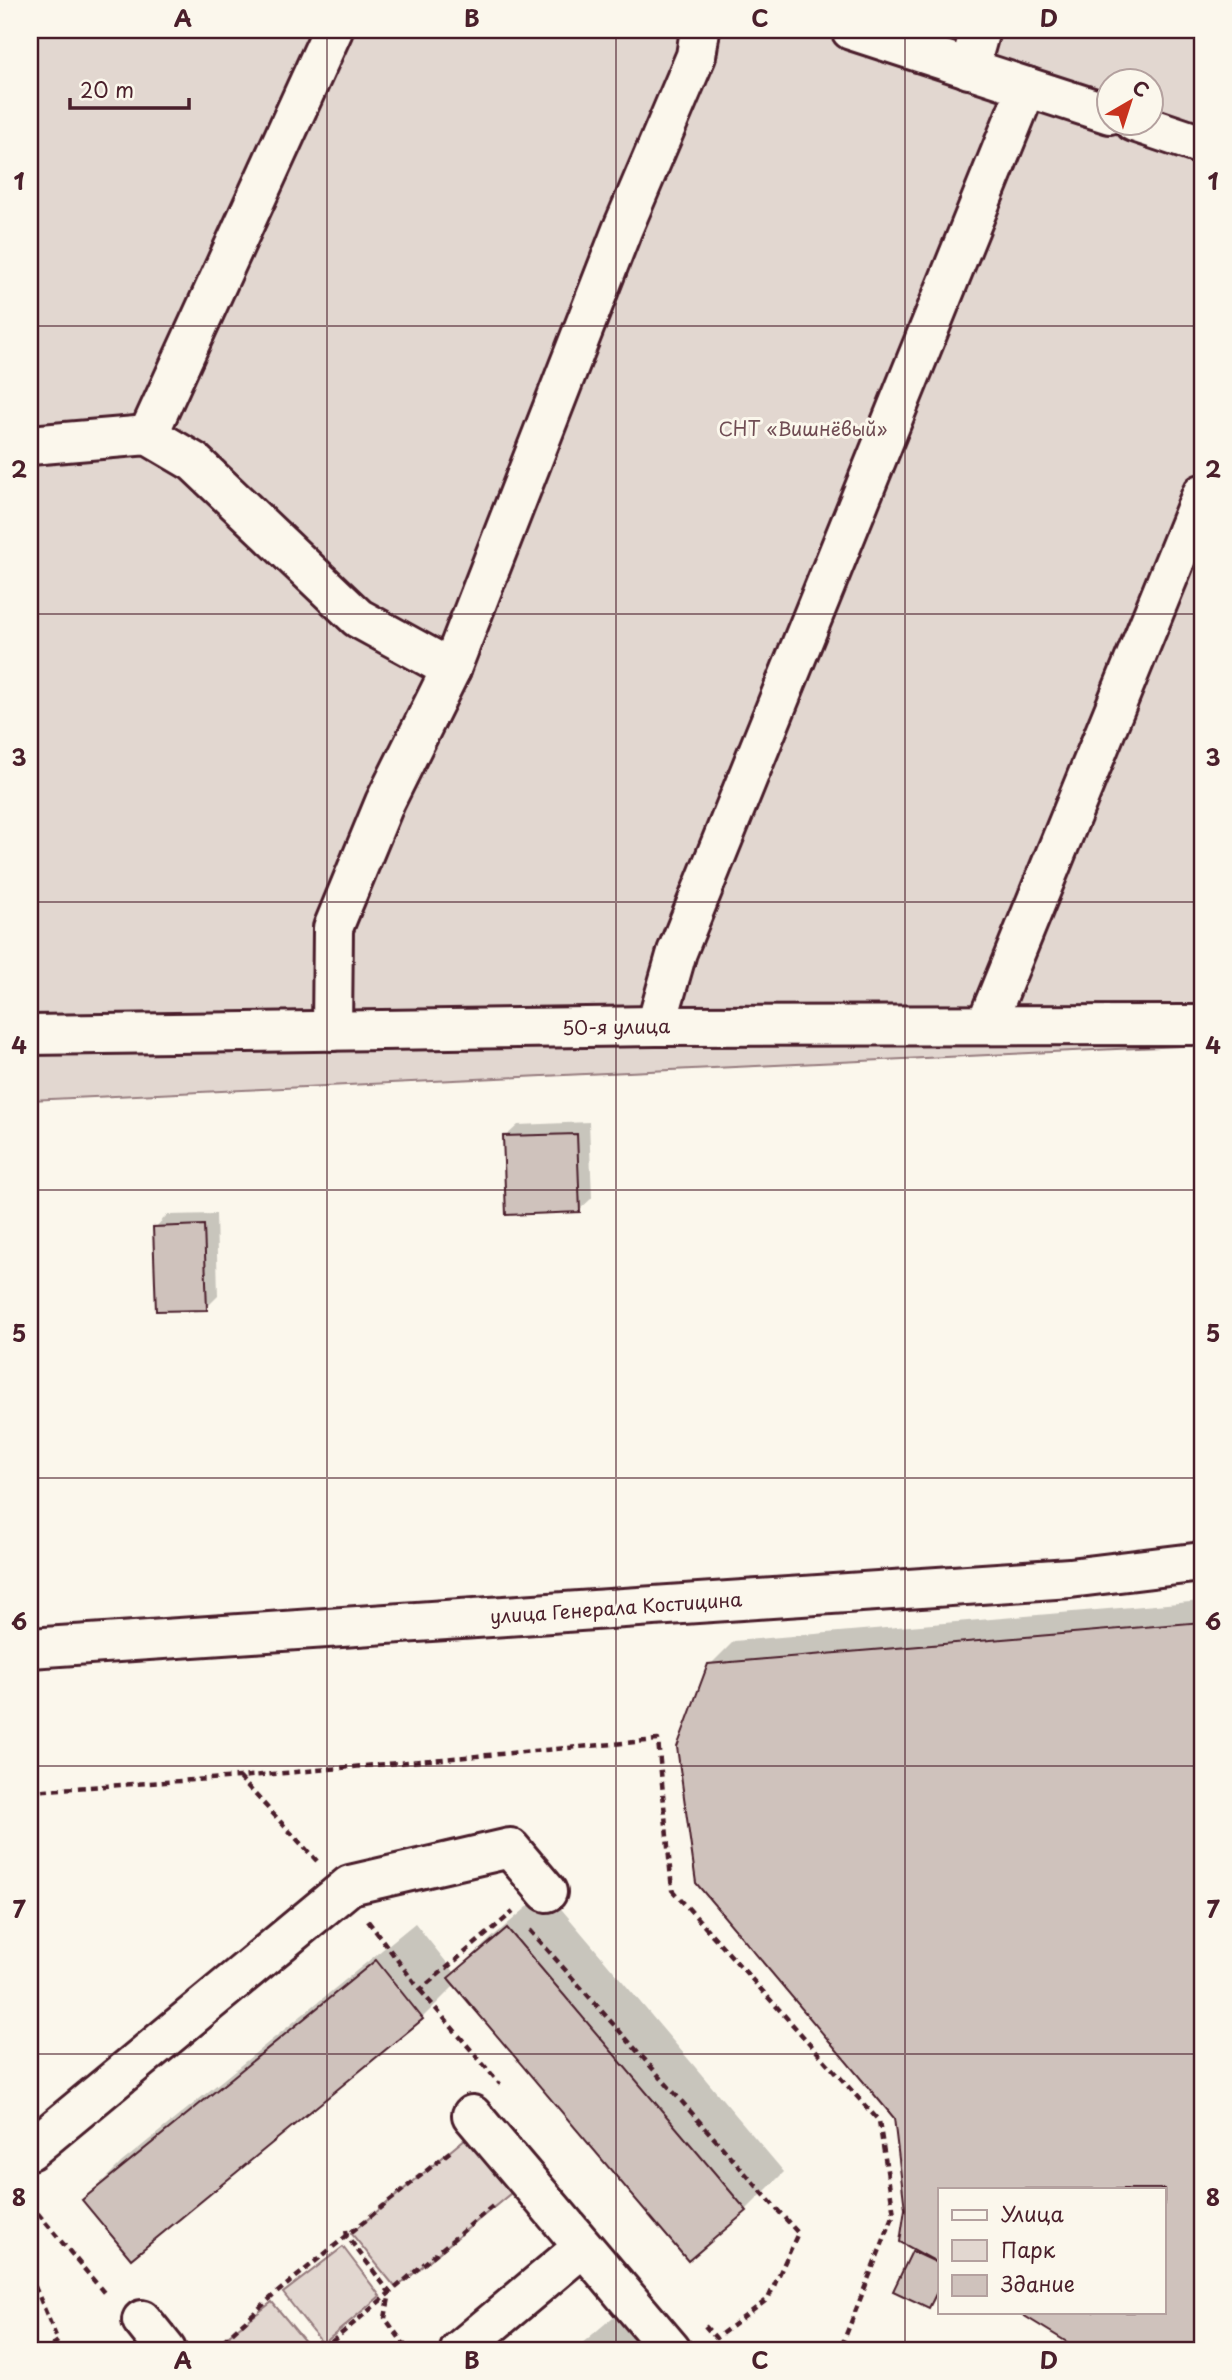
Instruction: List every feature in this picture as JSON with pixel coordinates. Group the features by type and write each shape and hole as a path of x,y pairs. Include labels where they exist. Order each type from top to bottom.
{"street":[{"path":"148,435 333,30"},
{"path":"332,1031 333,928 385,802 450,669 622,230 696,56 699,30"},
{"path":"851,30 1096,109"},
{"path":"969,69 980,30"},
{"path":"656,1027 677,952 1027,87"},
{"path":"1166,133 1202,145"},
{"path":"30,445 148,435 194,462 358,618 450,669"},
{"path":"986,1025 1202,494"},
{"name":"50-я улица","path":"30,1035 656,1027 1202,1025"},
{"name":"улица Генерала Костицина","path":"30,1648 1070,1578 1202,1562"},
{"path":"30,2150 350,1885 510,1848 547,1892"},
{"path":"466,2129 583,2247 671,2350"},
{"path":"460,2350 583,2247"},
{"path":"142,2320 166,2350"}],"path":[{"path":"239,1777 344,1891 420,1990 514,1911 798,2233 768,2299 716,2338"},
{"path":"840,2350 894,2214 879,2121"},
{"path":"230,2350 223,2341 466,2129"},
{"path":"322,2350 505,2197"},
{"path":"30,2204 106,2295"},
{"path":"347,2233 390,2292 385,2318 408,2350"},
{"path":"30,2274 58,2340 46,2350"}],"green space":[{"name":"СНТ «Вишнёвый»","path":"30,30 1202,30 1202,1045 30,1100"},
{"path":"466,2138 511,2193 396,2288 351,2233"},
{"path":"343,2247 380,2296 323,2344 283,2293"},
{"path":"272,2302 312,2350 239,2350 229,2335"}],"building":[{"path":"577,1134 580,1212 506,1215 503,1136"},
{"path":"204,1225 207,1310 156,1311 153,1227"},
{"path":"1202,1622 1202,2350 1080,2350 1021,2314 1166,2314 1166,2188 938,2188 938,2263 900,2242 905,2209 894,2118 696,1883 677,1747 708,1664"},
{"path":"507,1928 747,2211 688,2261 448,1978"},
{"path":"376,1960 423,2019 131,2259 82,2200"},
{"path":"912,2251 938,2263 938,2290 929,2308 893,2291"}]}
